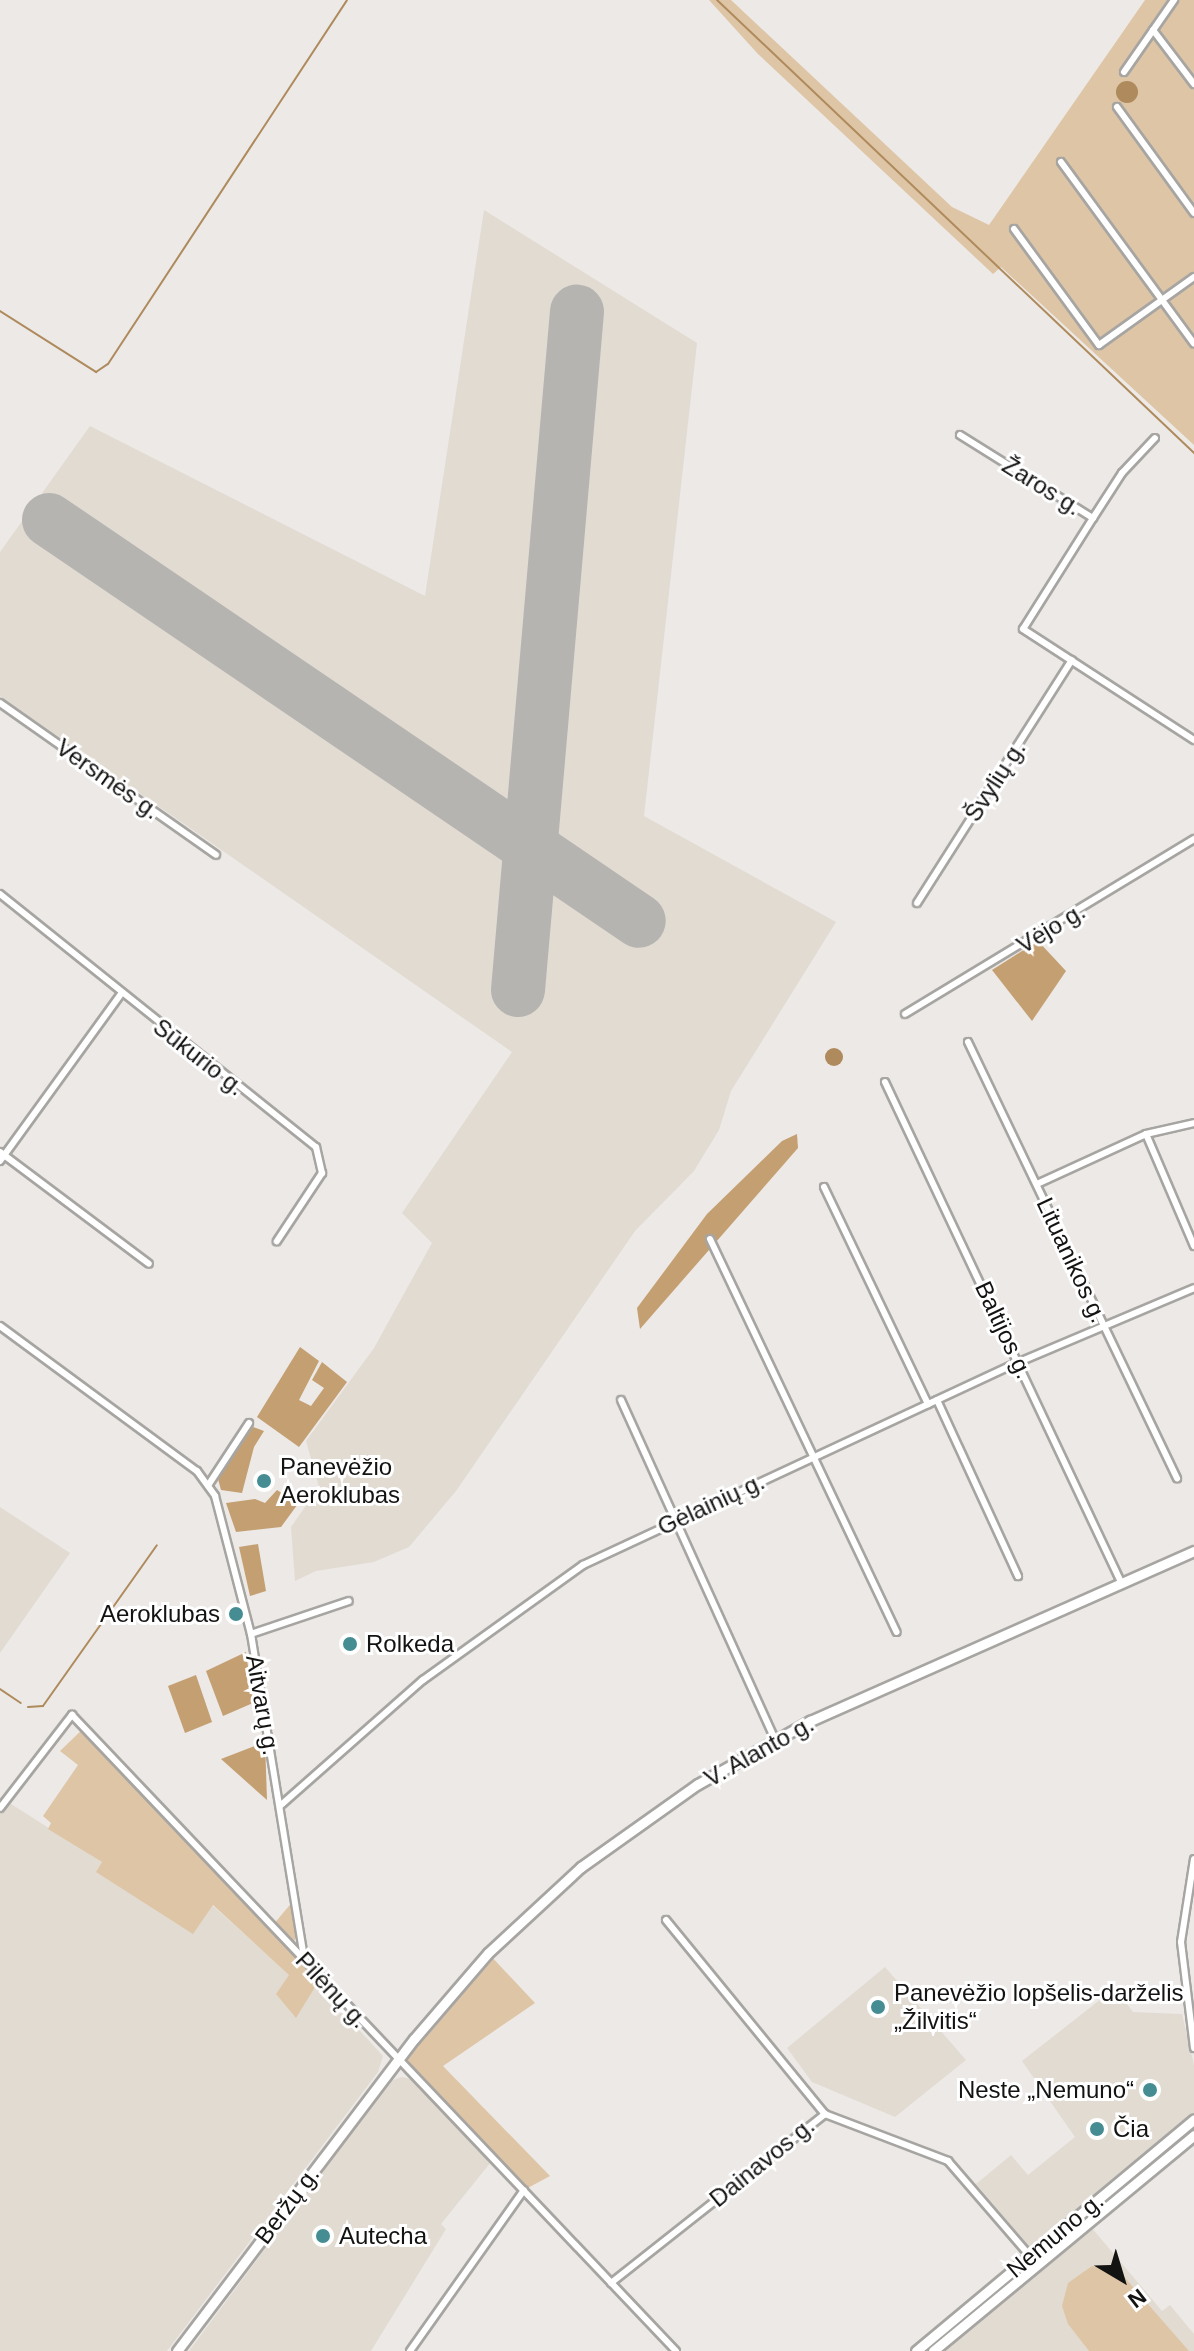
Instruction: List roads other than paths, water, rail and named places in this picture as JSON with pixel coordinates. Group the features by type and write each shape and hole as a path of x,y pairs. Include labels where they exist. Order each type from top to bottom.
{"main road":[{"name":"V. Alanto g.","path":"397,2059 488,1953 581,1867 663,1807 775,1739 1120,1580 1194,1551"},
{"name":"Beržų g.","path":"177,2351 397,2059"},
{"name":"Nemuno g.","path":"916,2351 1194,2119"},
{"name":"Nemuno g.","path":"933,2351 1194,2135"}],"street":[{"path":"1124,72 1174,0"},
{"path":"1153,30 1194,84"},
{"path":"1117,107 1194,213"},
{"path":"1061,162 1194,344"},
{"path":"1014,229 1099,345 1194,277"},
{"name":"Žaros g.","path":"960,435 1093,518 1023,629 1072,660"},
{"path":"1093,518 1122,473 1155,438"},
{"path":"1072,660 1194,740"},
{"name":"Švylių g.","path":"917,903 1072,660"},
{"name":"Versmės g.","path":"0,703 216,855"},
{"name":"Vėjo g.","path":"905,1014 1193,843"},
{"name":"Sūkurio g.","path":"0,894 120,995 316,1147 322,1173 277,1241"},
{"path":"120,995 1,1156 149,1264"},
{"name":"Lituanikos g.","path":"968,1042 1177,1479"},
{"name":"Baltijos g.","path":"885,1082 1120,1580"},
{"path":"1037,1184 1146,1134 1194,1123"},
{"path":"1146,1134 1194,1246"},
{"path":"824,1187 928,1404"},
{"path":"710,1239 811,1458 897,1632"},
{"name":"Gėlainių g.","path":"281,1805 423,1680 583,1565 1019,1362 1104,1329 1194,1288"},
{"name":"Aitvarų g.","path":"0,1326 187,1464 209,1484 230,1538 251,1634 304,1959"},
{"path":"621,1400 678,1519 775,1739"},
{"path":"937,1400 1018,1576"},
{"path":"209,1484 249,1423"},
{"path":"251,1634 349,1601"},
{"name":"Pilėnų g.","path":"0,1808 72,1715 676,2351"},
{"path":"1194,1859 1181,1942 1194,2048"},
{"path":"666,1920 825,2114"},
{"name":"Dainavos g.","path":"611,2283 825,2114 948,2161 1029,2255"},
{"path":"410,2351 524,2190"}],"waterway":[{"path":"0,311 96,372 108,364 347,0"},
{"path":"717,0 1194,453"},
{"path":"28,1707 43,1706 157,1545"},
{"path":"0,1689 21,1703"}],"place":[{"name":"Panevėžio Aeroklubas","path":"264,1481"},
{"name":"Aeroklubas","path":"236,1614"},
{"name":"Rolkeda","path":"350,1644"},
{"name":"Panevėžio lopšelis-darželis „Žilvitis“","path":"878,2007"},
{"name":"Neste „Nemuno“","path":"1150,2090"},
{"name":"Čia","path":"1097,2129"},
{"name":"Autecha","path":"323,2236"}]}
